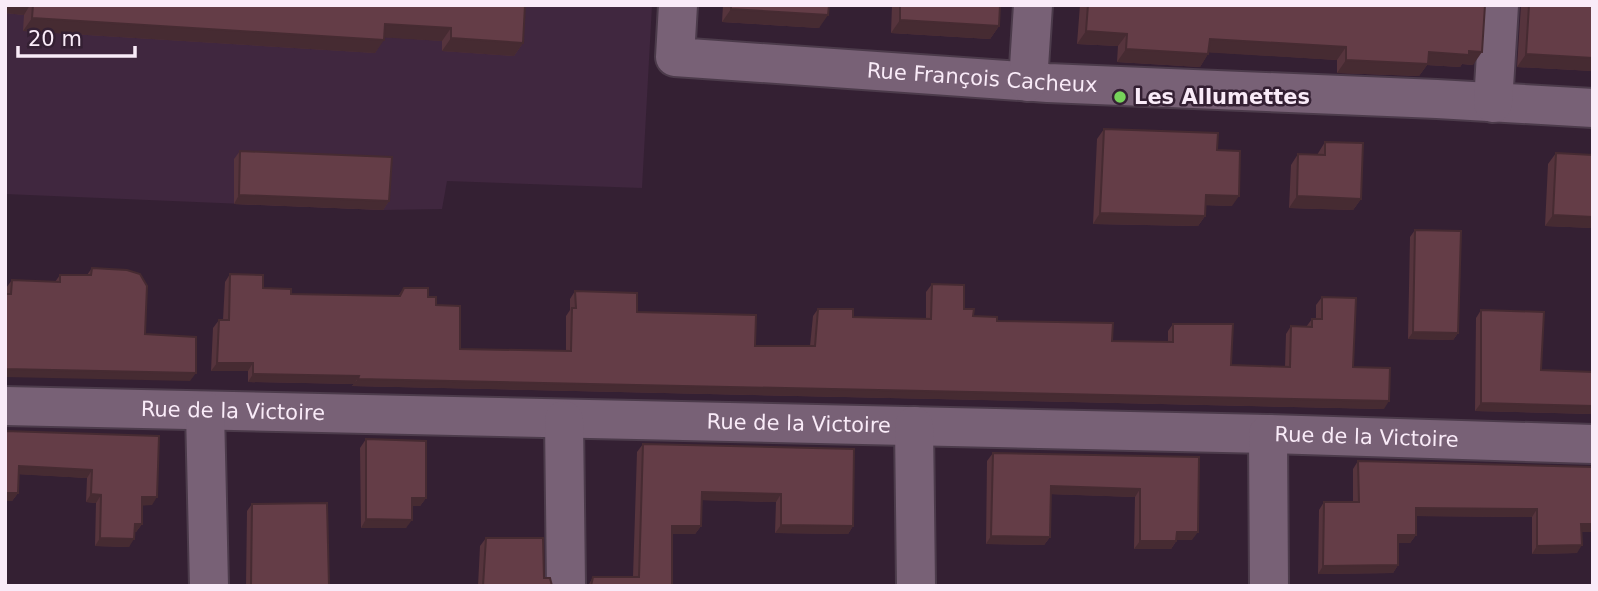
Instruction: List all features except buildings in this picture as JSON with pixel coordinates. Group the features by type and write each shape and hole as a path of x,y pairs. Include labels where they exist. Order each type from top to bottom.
{"street":[{"name":"Rue François Cacheux","path":"678,5 675,57 1028,82 1593,108"},
{"path":"1028,82 1033,5"},
{"path":"1493,103 1499,5"},
{"name":"Rue de la Victoire","path":"5,406 1268,434 1593,444"},
{"path":"205,411 209,586"},
{"path":"564,420 566,586"},
{"path":"914,426 916,586"},
{"path":"1268,434 1269,586"}],"shaded area":[{"path":"5,5 652,5 642,188 447,181 442,209 383,210 5,194"}],"place":[{"name":"Les Allumettes","path":"1120,97"}]}
